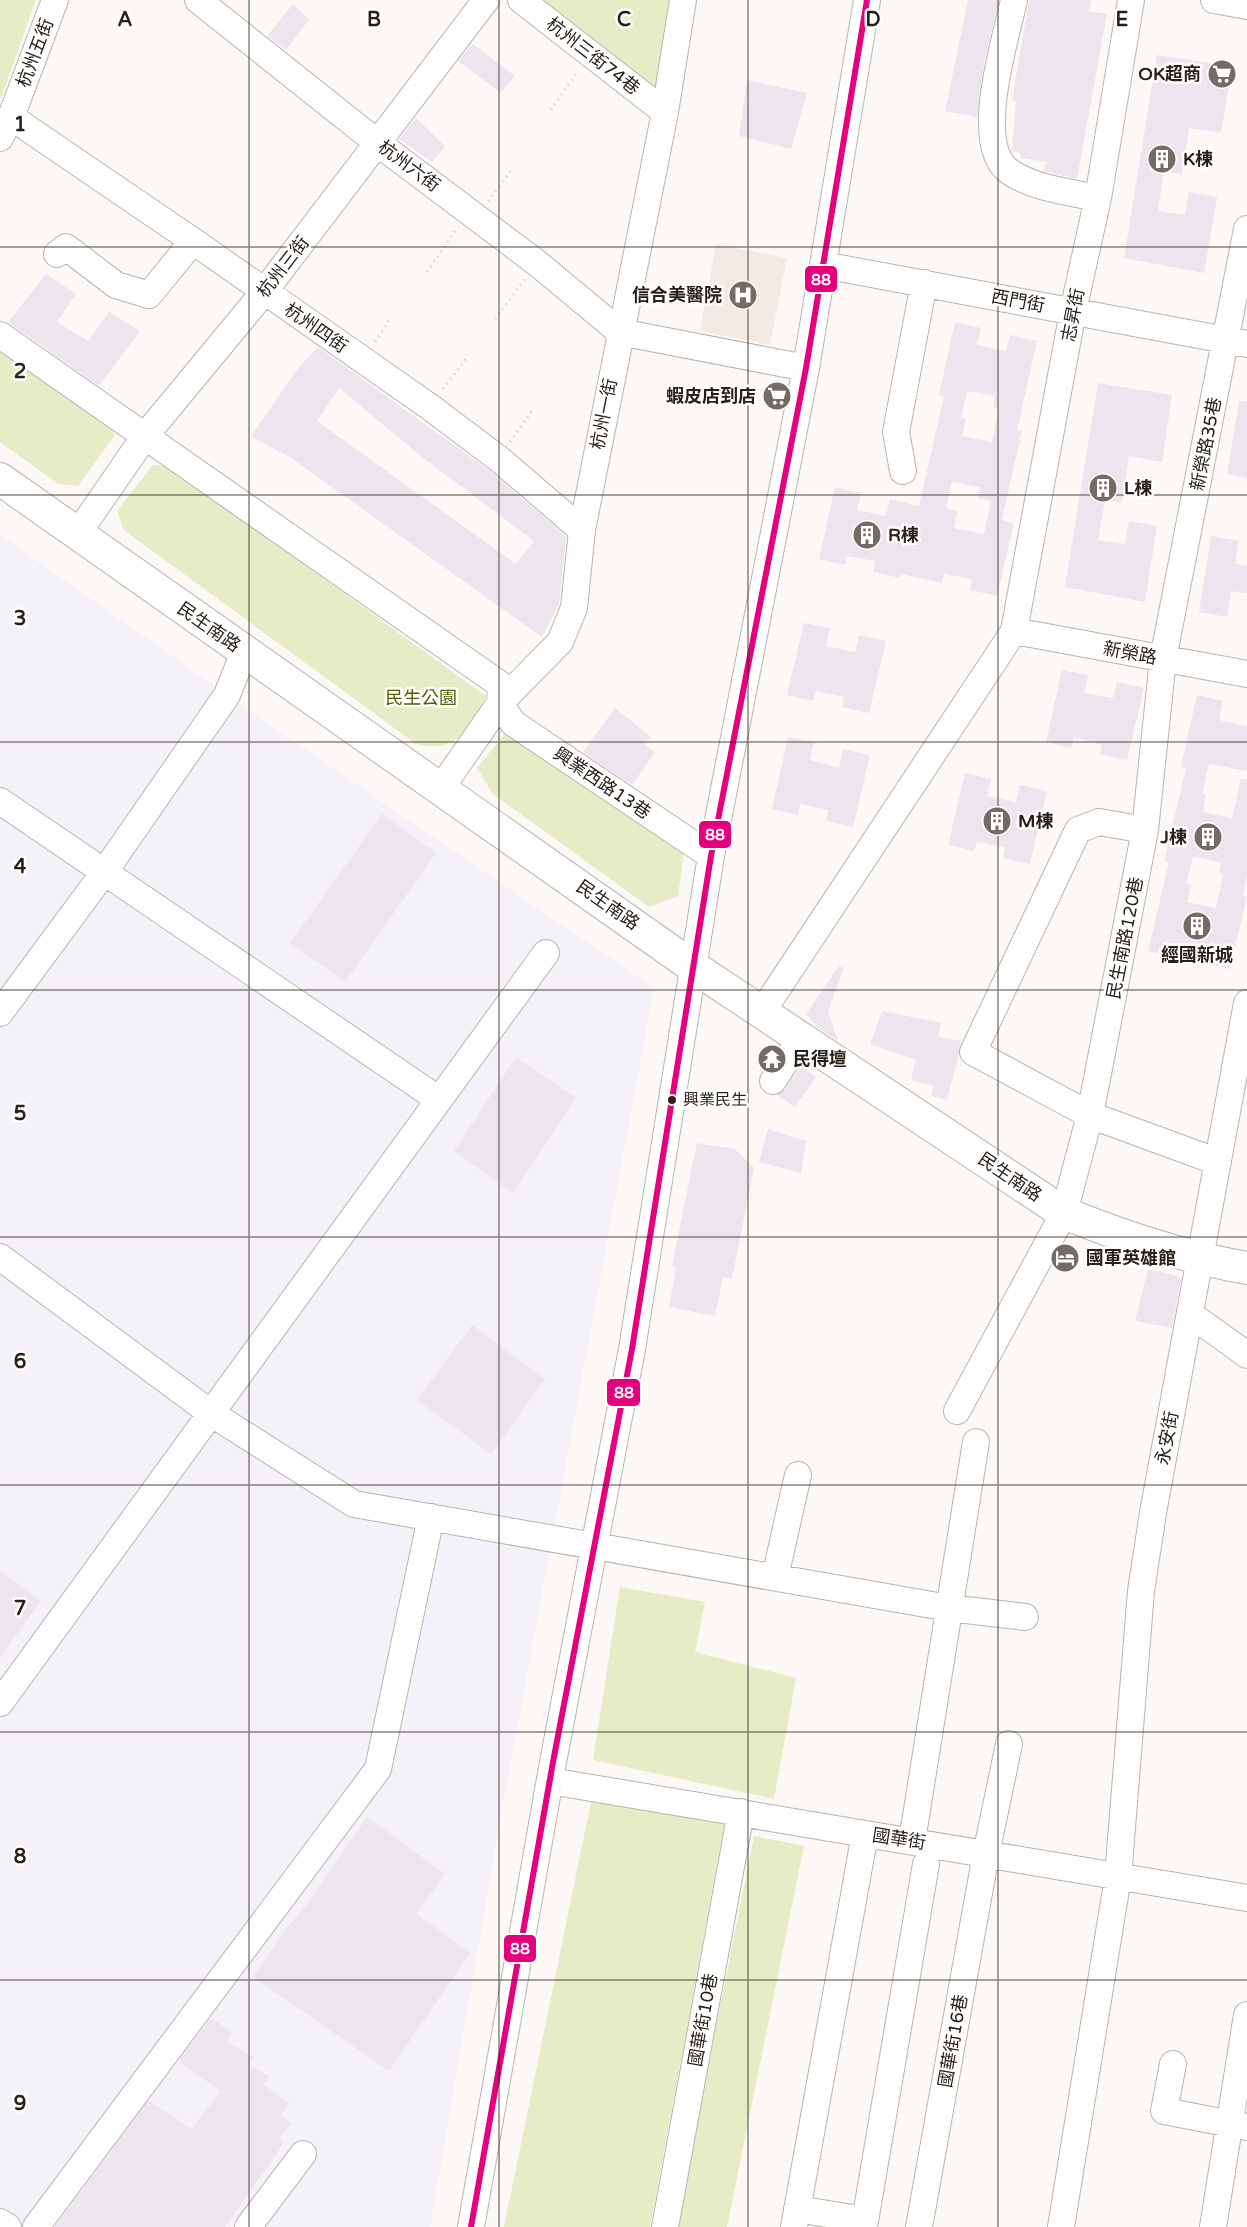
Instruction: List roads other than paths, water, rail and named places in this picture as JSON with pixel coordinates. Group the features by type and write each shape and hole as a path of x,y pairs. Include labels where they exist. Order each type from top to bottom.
{"main road":[{"name":"民生南路","path":"0,479 692,966 1064,1213 1201,1260 1247,1268"}],"street":[{"name":"杭州五街","path":"6,128 55,0"},
{"name":"杭州六街","path":"198,0 380,144 537,263 620,332"},
{"name":"杭州三街","path":"78,533 145,436 264,292 380,144 486,0"},
{"name":"杭州三街74巷","path":"521,0 665,112"},
{"name":"杭州一街","path":"441,788 500,703 560,642 574,608 582,530 665,112 683,0"},
{"path":"471,2227 550,1781 632,1349 711,856 806,368 867,0"},
{"path":"1014,0 992,105 994,151 1008,171 1032,184 1098,198"},
{"name":"志昇街","path":"1014,631 1073,311 1098,198 1131,0"},
{"path":"1214,0 1247,6"},
{"name":"杭州四街","path":"6,128 193,241 499,459 582,530"},
{"name":"新榮路35巷","path":"1163,659 1237,342 1247,229"},
{"path":"57,254 66,247 116,285 149,295 193,241"},
{"name":"西門街","path":"823,265 1237,342"},
{"path":"903,471 896,432 924,283"},
{"path":"620,332 806,368"},
{"path":"0,335 145,436"},
{"name":"興業西路13巷","path":"145,436 501,685 500,703 513,723 711,856"},
{"path":"762,1012 1014,631"},
{"name":"新榮路","path":"1014,631 1247,674"},
{"path":"0,1013 105,871 227,695 244,652"},
{"name":"民生南路120巷","path":"957,1411 1064,1213 1090,1115 1145,831 1163,659"},
{"path":"0,801 438,1099"},
{"path":"1145,831 1099,822 1078,830 973,1052 1090,1115 1218,1162"},
{"path":"0,1703 546,953"},
{"name":"永安街","path":"1061,2227 1118,1877 1141,1591 1152,1513 1201,1260 1247,1003"},
{"path":"773,1081 801,1038"},
{"path":"0,1257 212,1414 354,1504 595,1544 950,1608 1025,1617"},
{"path":"1190,1314 1247,1355"},
{"path":"912,1841 976,1442"},
{"path":"775,1577 798,1475"},
{"path":"36,2227 378,1769 431,1517"},
{"name":"國華街16巷","path":"919,2227 986,1854 1009,1744"},
{"name":"國華街","path":"550,1781 1247,1898"},
{"name":"國華街10巷","path":"666,2227 741,1812"},
{"path":"865,1834 796,2218 864,2223 927,1864"},
{"path":"1213,2227 1239,2125 1247,2014"},
{"path":"1173,2064 1164,2110 1239,2125"},
{"path":"248,2227 303,2154"},
{"path":"0,2222 8,2227"}],"place":[{"name":"OK超商","path":"1222,74"},
{"name":"K棟","path":"1162,159"},
{"name":"信合美醫院","path":"743,295"},
{"name":"蝦皮店到店","path":"777,396"},
{"name":"L棟","path":"1103,488"},
{"name":"R棟","path":"867,535"},
{"name":"M棟","path":"997,821"},
{"name":"J棟","path":"1208,837"},
{"name":"經國新城","path":"1197,926"},
{"name":"民得壇","path":"772,1059"},
{"name":"興業民生","path":"672,1100"},
{"name":"國軍英雄館","path":"1065,1258"}],"park label":[{"name":"民生公園","path":"421,698"}]}
